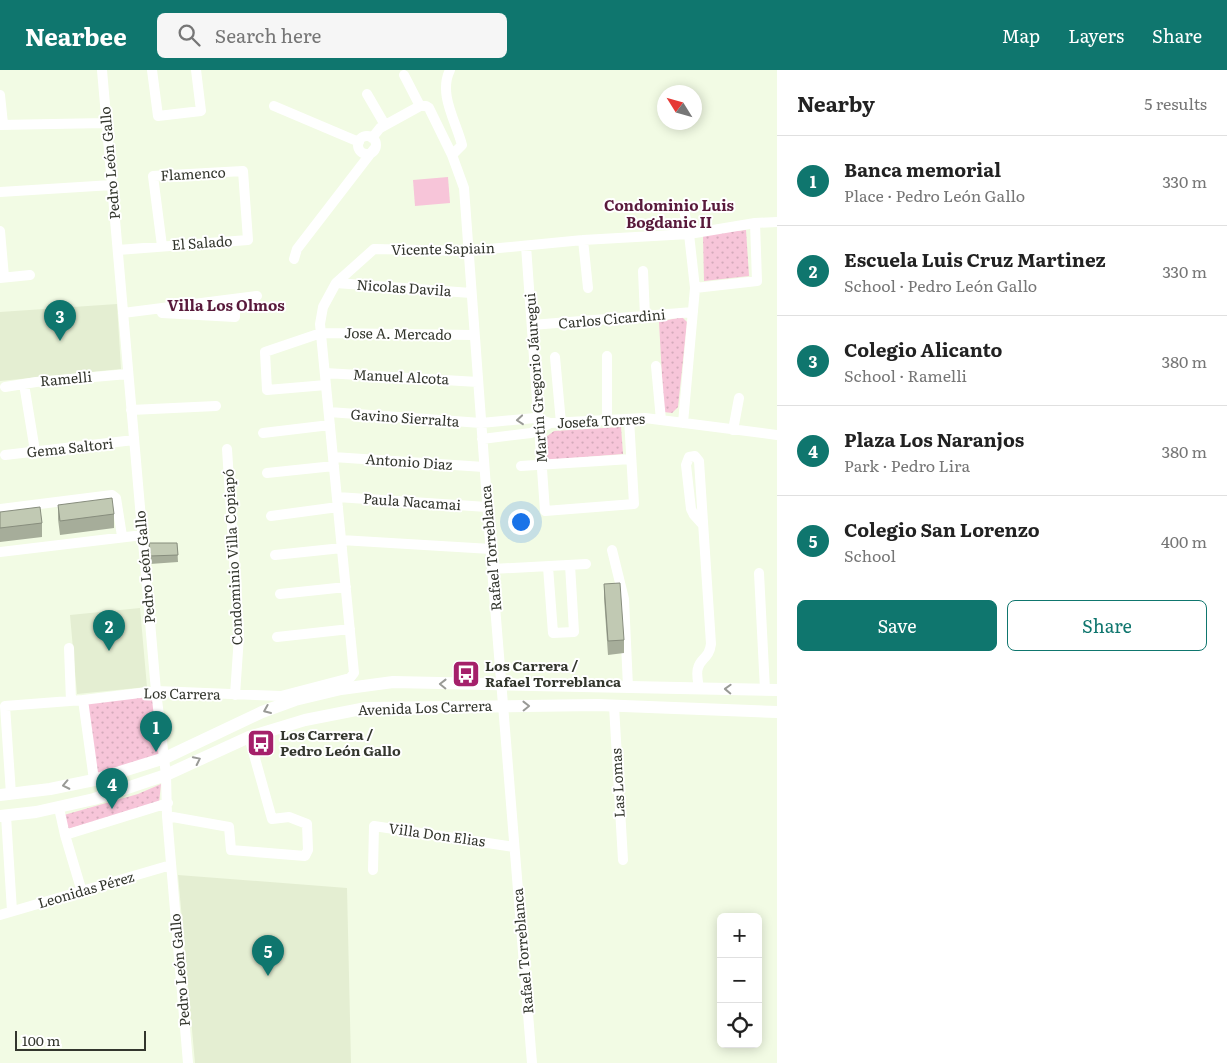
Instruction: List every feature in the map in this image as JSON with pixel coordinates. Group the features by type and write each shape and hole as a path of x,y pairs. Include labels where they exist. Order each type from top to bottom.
{"main road":[{"name":"Avenida Los Carrera","path":"5,794 50,789 94,780 165,758 262,712 295,700 326,692 393,682 771,690"},
{"name":"Avenida Los Carrera","path":"3,816 59,808 94,799 166,775 249,737 305,720 366,708 614,706 777,712"}],"street":[{"name":"Pedro León Gallo","path":"102,70 156,692 165,758 167,816 188,1063"},
{"path":"152,70 158,116 201,111 196,70"},
{"path":"450,70 445,83 448,101 462,145 452,155"},
{"path":"372,138 385,125 420,106 404,75"},
{"path":"368,94 385,125"},
{"path":"0,95 1,124 106,123"},
{"path":"274,106 359,142"},
{"name":"Rafael Torreblanca","path":"420,106 430,108 452,155 464,188 490,549 532,1063"},
{"path":"294,259 295,252 374,149 375,143 372,138 364,136 359,142 359,148 364,153 370,153 374,149"},
{"name":"Flamenco","path":"162,246 153,176 243,172"},
{"name":"El Salado","path":"118,250 248,240 243,172"},
{"path":"0,192 112,186"},
{"path":"683,423 695,288 689,234 684,210"},
{"name":"Vicente Sapiain","path":"354,674 320,324 323,307 336,284 374,249 468,251 583,240 689,234 755,223 777,222"},
{"path":"695,288 757,281 755,223"},
{"path":"0,231 2,277 30,276"},
{"path":"583,240 588,288"},
{"name":"Martín Gregorio Jáuregui","path":"526,246 546,511 634,504 631,459"},
{"path":"643,271 645,316"},
{"name":"Nicolas Davila","path":"336,284 471,293"},
{"path":"123,313 257,296"},
{"path":"137,312 235,317 235,299"},
{"name":"Carlos Cicardini","path":"532,326 693,312"},
{"path":"321,332 266,352 267,390 326,385"},
{"name":"Jose A. Mercado","path":"321,332 474,335"},
{"path":"607,356 607,420"},
{"path":"555,357 561,423"},
{"path":"656,366 661,420"},
{"name":"Manuel Alcota","path":"325,372 478,382"},
{"name":"Ramelli","path":"5,387 128,374"},
{"path":"24,384 35,452"},
{"path":"734,430 739,398"},
{"path":"132,410 216,406"},
{"name":"Gavino Sierralta","path":"329,412 481,423"},
{"name":"Josefa Torres","path":"481,423 535,418 539,424"},
{"path":"521,466 631,459 629,418"},
{"name":"Josefa Torres","path":"482,439 531,433 539,424 629,418 645,418 777,435"},
{"path":"263,433 330,425"},
{"name":"Gema Saltori","path":"5,455 134,440"},
{"name":"Condominio Villa Copiapó","path":"226,449 239,636 235,696"},
{"path":"699,688 697,669 700,663 707,657 711,644 699,461 695,456 689,457 686,465 691,509 703,525"},
{"name":"Antonio Diaz","path":"267,473 334,462 484,467"},
{"path":"0,509 112,495 116,498 122,536"},
{"name":"Paula Nacamai","path":"271,516 337,502 487,507"},
{"path":"0,552 142,534"},
{"path":"275,554 342,544 490,549"},
{"path":"612,550 624,599 628,687"},
{"path":"492,569 586,564"},
{"path":"548,567 553,633 574,632 570,565"},
{"path":"759,573 771,690"},
{"path":"280,594 346,587"},
{"path":"277,637 350,629"},
{"path":"68,648 71,701"},
{"name":"Los Carrera","path":"5,794 5,706 156,692 281,696 350,678 354,674"},
{"path":"83,700 94,780"},
{"name":"Las Lomas","path":"614,706 623,860"},
{"path":"167,816 229,827 232,850 305,856 308,850 307,824 289,817 272,818 249,737"},
{"path":"65,835 168,803"},
{"path":"59,808 82,892"},
{"path":"3,816 12,911"},
{"name":"Villa Don Elias","path":"373,870 374,826 514,847"},
{"name":"Leonidas Pérez","path":"0,915 171,865"}],"shaded area":[{"path":"448,177 450,203 415,206 413,180"},
{"path":"746,230 749,276 704,281 703,234"},
{"path":"117,304 121,369 0,381 0,312"},
{"path":"682,317 687,322 678,407 672,413 664,412 659,322"},
{"path":"621,427 623,454 547,460 546,437 554,431"},
{"path":"140,608 147,687 77,694 70,615"},
{"path":"152,694 162,757 96,777 86,702"},
{"path":"161,784 159,803 68,829 64,815 138,794"},
{"path":"178,875 347,888 351,1063 195,1063"}],"building":[{"path":"112,498 114,514 60,521 58,505"},
{"path":"40,507 42,523 0,528 0,512"},
{"path":"149,543 177,543 178,555 150,556"},
{"path":"620,583 624,640 608,641 604,584"}],"place":[{"name":"Colegio Alicanto","path":"60,341"},
{"name":"Escuela Luis Cruz Martinez","path":"109,651"},
{"name":"Los Carrera / Rafael Torreblanca","path":"466,674"},
{"name":"Los Carrera / Pedro León Gallo","path":"261,743"},
{"name":"Banca memorial","path":"156,752"},
{"name":"Plaza Los Naranjos","path":"112,809"},
{"name":"Colegio San Lorenzo","path":"268,976"}],"district":[{"name":"Condominio Luis Bogdanic II","path":"669,214"},
{"name":"Villa Los Olmos","path":"226,306"}]}
